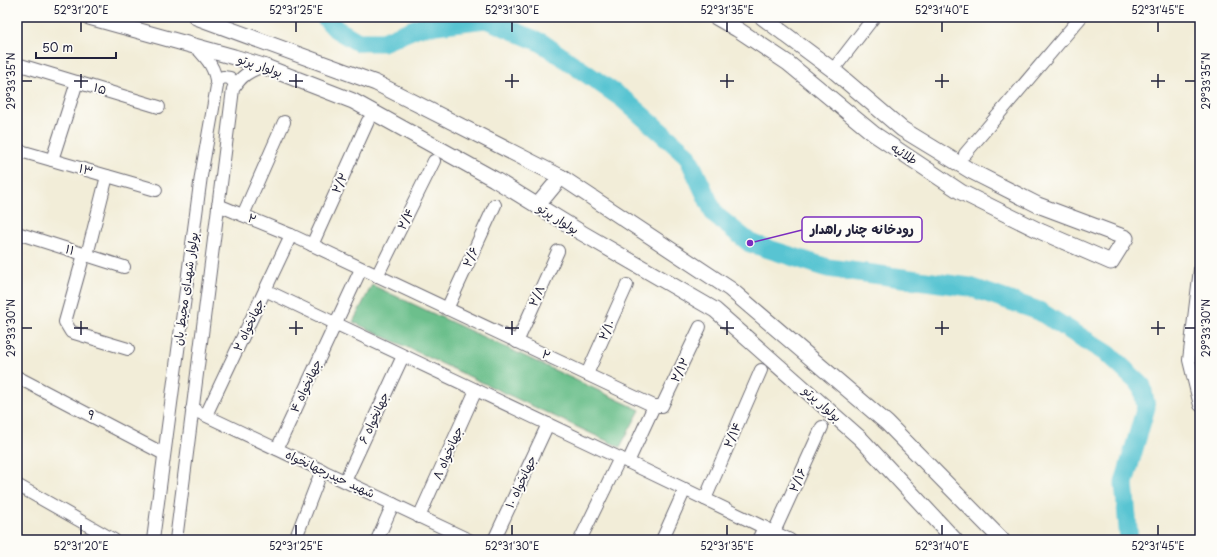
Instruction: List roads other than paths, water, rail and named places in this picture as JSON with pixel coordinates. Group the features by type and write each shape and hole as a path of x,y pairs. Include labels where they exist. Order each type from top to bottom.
{"main road":[{"name":"بولوار پرتو","path":"89,17 263,66 353,101 494,179 582,233 715,310 860,439 955,540"},
{"name":"بولوار پرتو","path":"196,17 376,83 561,177 730,289 887,423 1002,540"},
{"name":"طلائیه","path":"716,17 788,63 874,134 961,192 1042,232 1111,262 1126,238 1038,205 971,172 902,130 833,70 762,17"},
{"path":"537,206 561,177"}],"street":[{"path":"833,70 874,17"},
{"path":"965,154 1080,17"},
{"name":"بولوار شهدای محیط بان","path":"153,540 201,176 217,86 216,75 209,60 195,46"},
{"name":"۱۵","path":"17,64 159,107"},
{"path":"216,82 223,77 230,78 236,85 240,79 249,72 263,66"},
{"path":"52,160 77,82"},
{"name":"بولوار شهدای محیط بان","path":"176,540 233,89 236,85"},
{"name":"۲/۲","path":"312,245 368,121"},
{"path":"243,215 284,122"},
{"name":"۱۳","path":"17,150 156,190"},
{"name":"۲/۴","path":"377,276 434,161"},
{"path":"107,176 86,254 65,322 71,332 128,349"},
{"name":"۲","path":"218,205 291,235 654,406"},
{"name":"۲/۶","path":"446,309 495,205"},
{"name":"۱۱","path":"17,232 124,267"},
{"name":"جهانخواه ۲","path":"206,415 291,235"},
{"name":"۲/۸","path":"517,342 558,251"},
{"name":"جهانخواه ۴","path":"277,449 361,269"},
{"path":"1200,269 1189,360 1200,405"},
{"name":"۲/۱۰","path":"587,374 627,285"},
{"path":"265,290 790,540"},
{"name":"۲/۱۲","path":"654,406 662,406 700,327"},
{"name":"جهانخواه ۶","path":"345,481 403,356"},
{"name":"۲/۱۴","path":"705,499 761,370"},
{"name":"۹","path":"17,376 164,454"},
{"name":"جهانخواه ۸","path":"419,516 476,390"},
{"path":"580,540 654,406"},
{"name":"شهید حیدرجهانخواه","path":"192,409 419,516 464,539"},
{"name":"جهانخواه ۱۰","path":"494,540 548,424"},
{"name":"۲/۱۶","path":"758,540 769,530 822,427"},
{"path":"295,540 322,470"},
{"path":"17,485 114,540"},
{"path":"662,540 685,489"},
{"path":"377,540 393,504"}],"waterway":[{"path":"325,17 336,29 358,42 383,42 419,27 486,19 542,43 623,99 687,155 715,215 750,243 828,268 970,287 1039,311 1108,354 1142,386 1146,407 1124,483 1129,540"}],"place":[{"name":"رودخانه چنار راهدار","path":"750,243"}]}
